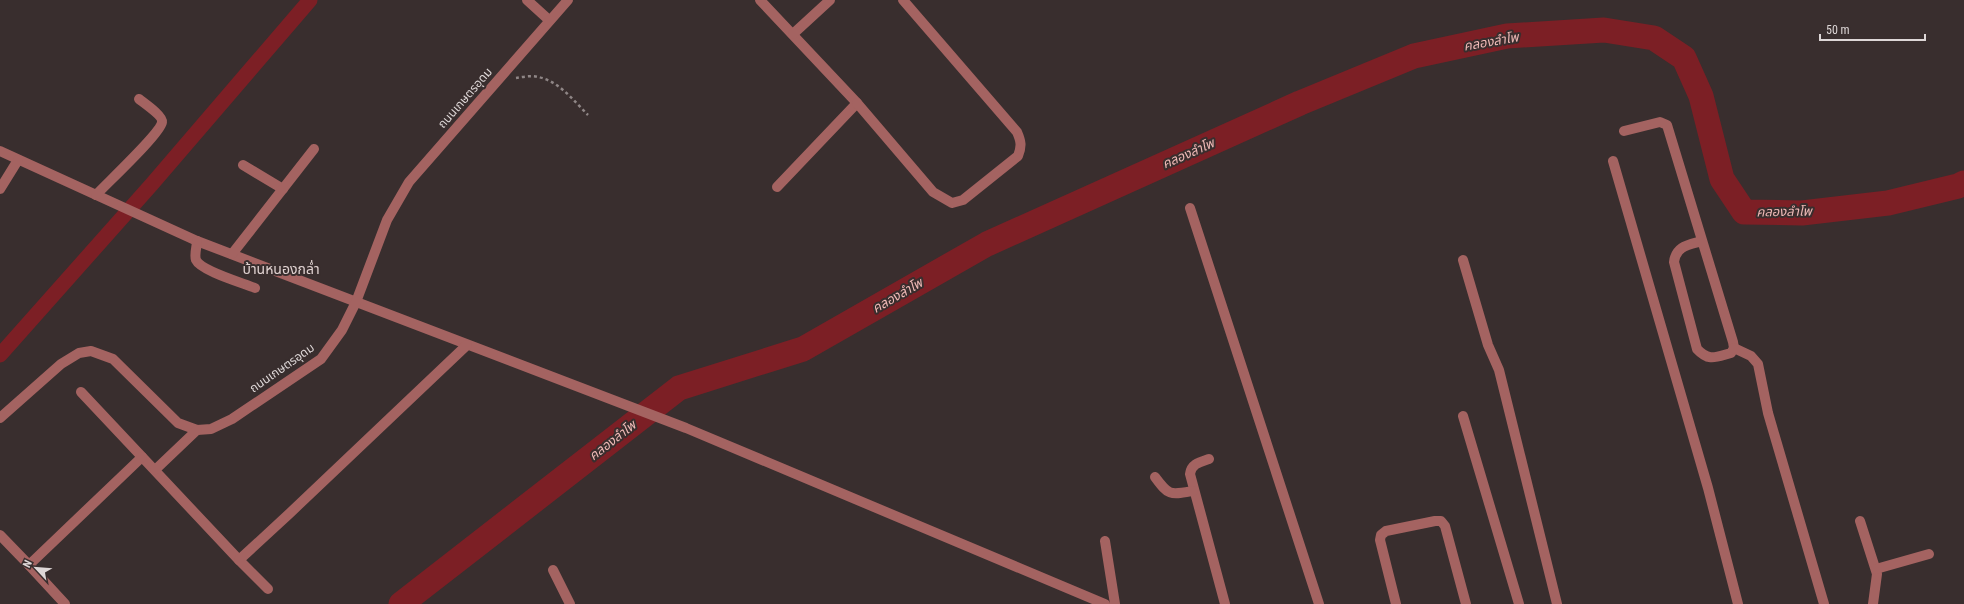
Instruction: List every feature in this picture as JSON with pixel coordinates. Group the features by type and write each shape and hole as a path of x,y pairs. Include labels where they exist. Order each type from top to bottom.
{"street":[{"path":"527,0 549,20"},
{"name":"ถนนเกษตรอุดม","path":"197,430 211,429 232,419 321,358 342,330 356,302 387,220 409,182 568,0"},
{"path":"760,0 857,103 933,192 952,203 963,200 1018,156 1021,148 1018,132 903,0"},
{"path":"793,34 830,0"},
{"path":"96,195 149,140 162,122 161,117 139,99"},
{"path":"777,187 857,103"},
{"path":"1624,131 1660,122 1667,125 1734,348 1751,356 1758,364 1768,413 1824,604"},
{"path":"232,254 314,150"},
{"path":"0,151 197,241 686,428 1105,604"},
{"path":"0,189 18,160"},
{"path":"1614,161 1708,488 1738,604"},
{"path":"243,165 283,189"},
{"path":"1190,208 1319,604"},
{"path":"197,241 195,255 197,261 204,268 254,288"},
{"path":"1702,241 1681,248 1675,253 1674,262 1698,349 1704,356 1712,358 1731,353 1734,348"},
{"path":"1463,260 1488,345 1499,370 1556,604"},
{"path":"238,560 290,513 467,345"},
{"path":"0,418 61,364 79,353 91,351 113,359 178,423 197,430 155,470"},
{"path":"81,392 238,560 268,590"},
{"path":"1463,416 1519,604"},
{"path":"29,565 142,457"},
{"path":"1209,459 1194,464 1190,469 1193,491 1225,604"},
{"path":"1155,477 1169,494 1174,495 1193,491"},
{"path":"1396,604 1380,540 1381,535 1386,531 1441,521 1445,526 1466,604"},
{"path":"1860,521 1878,574 1872,604"},
{"path":"0,535 64,604"},
{"path":"1105,541 1114,604"},
{"path":"1876,569 1930,554"},
{"path":"553,570 570,604"}],"path":[{"path":"498,79 538,76 560,87 588,115"}],"waterway":[{"path":"0,355 152,184 310,0"},
{"name":"คลองลำโพ","path":"401,604 679,388 803,349 987,244 1300,103 1414,56 1507,36 1604,30 1654,38 1684,58 1701,96 1722,179 1744,212 1802,213 1888,203 1958,186 1964,183"}],"district":[{"name":"บ้านหนองกล่ำ","path":"281,269"}]}
